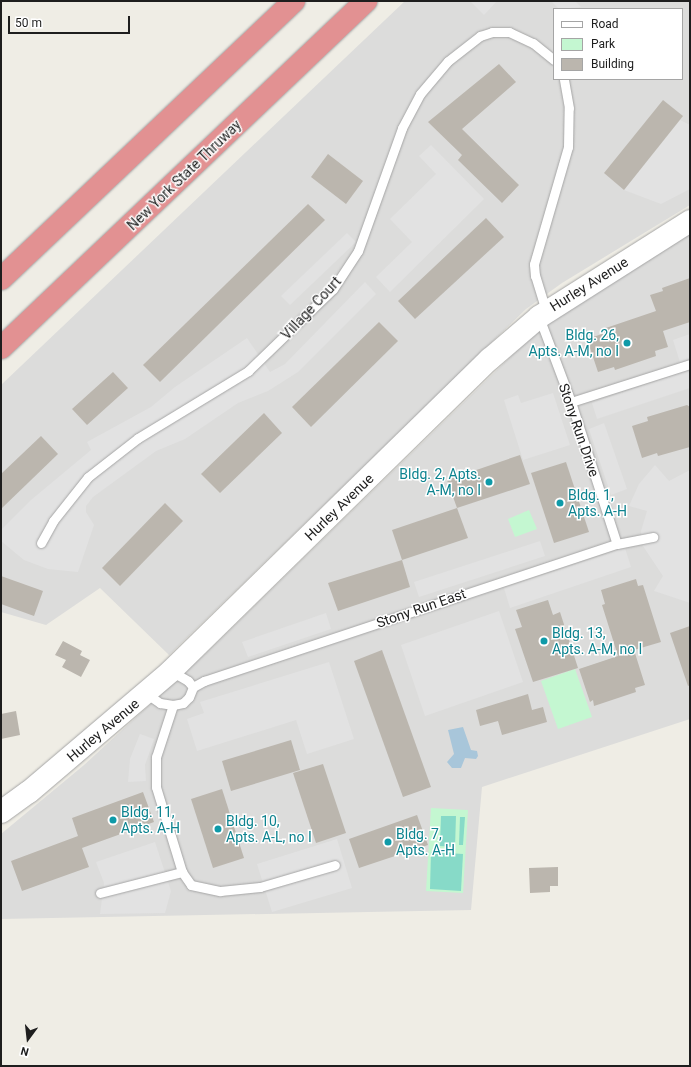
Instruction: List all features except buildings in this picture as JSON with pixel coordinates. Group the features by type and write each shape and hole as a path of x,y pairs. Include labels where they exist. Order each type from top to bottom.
{"highway":[{"path":"1,279 294,1"},
{"name":"New York State Thruway","path":"1,348 366,1"}],"street":[{"name":"Hurley Avenue","path":"1,812 29,792 147,694 172,671 490,359 542,314 690,221"}],"lane":[{"name":"Village Court","path":"41,543 53,521 88,477 138,438 248,371 333,289 358,251 402,128 420,94 448,61 480,36 490,32 509,32 533,43 553,59"},
{"path":"542,314 534,264 568,147 569,108 564,80"},
{"name":"Stony Run Drive","path":"542,314 617,544"},
{"path":"571,402 690,364"},
{"name":"Stony Run East","path":"193,687 204,681 422,607 617,544 652,537"},
{"path":"147,694 160,703 173,705 183,703 189,697 193,687 188,681 172,671"},
{"path":"173,705 156,757 156,787 182,872 191,885 220,891 260,887 335,865"},
{"path":"100,892 182,872"}],"shaded area":[{"path":"405,1 690,1 690,205 562,283 526,309 169,655 100,588 46,625 1,612 1,385"},
{"path":"470,1 497,1 484,15"},
{"path":"551,1 575,1 581,7 570,8 558,8"},
{"path":"680,120 690,125 690,189 661,204 624,190"},
{"path":"431,145 484,199 390,292 376,277 412,242 390,219 436,174 419,156"},
{"path":"690,229 690,719 482,787 471,910 1,919 1,834 84,765 204,655 534,334 566,307"},
{"path":"347,233 356,242 290,305 281,296"},
{"path":"365,282 376,294 298,372 268,391 238,403 185,439 156,451 93,497 86,506 86,512 94,525 78,572 48,569 24,560 1,541 1,530 31,500 91,450 87,442 151,407 175,387 247,338 270,372 285,364"},
{"path":"690,334 690,388 597,419 592,403 683,372 673,340"},
{"path":"553,393 570,445 523,460 504,400 518,395 521,403"},
{"path":"604,423 627,489 611,495 589,429"},
{"path":"655,465 669,481 690,470 690,603 654,591 663,576 643,546 641,531 647,511 629,506 639,484"},
{"path":"540,541 545,556 419,597 414,582"},
{"path":"625,548 631,567 510,608 504,588"},
{"path":"499,611 523,682 425,716 401,645"},
{"path":"326,613 331,629 248,657 242,642"},
{"path":"329,662 354,739 307,754 296,720 197,751 187,719 204,713 200,702"},
{"path":"463,727 471,750 477,751 478,756 476,759 465,758 461,768 452,768 447,762 454,754 448,730"},
{"path":"140,734 154,739 145,765 146,781 128,782 130,759"},
{"path":"441,816 456,816 455,847 440,846"},
{"path":"460,817 465,817 463,845 459,845"},
{"path":"337,839 352,888 272,912 257,864"},
{"path":"155,842 171,891 165,913 100,914 104,883 96,862"},
{"path":"431,852 463,854 461,891 430,889"}],"green space":[{"path":"529,510 537,529 515,537 508,519"},
{"path":"575,669 592,717 558,729 541,681"},
{"path":"431,808 468,810 463,893 426,891"}],"place":[{"name":"Bldg. 26, Apts. A-M, no I","path":"627,343"},
{"name":"Bldg. 2, Apts. A-M, no I","path":"489,482"},
{"name":"Bldg. 1, Apts. A-H","path":"560,503"},
{"name":"Bldg. 13, Apts. A-M, no I","path":"544,641"},
{"name":"Bldg. 11, Apts. A-H","path":"113,820"},
{"name":"Bldg. 10, Apts. A-L, no I","path":"218,829"},
{"name":"Bldg. 7, Apts. A-H","path":"388,842"}]}
